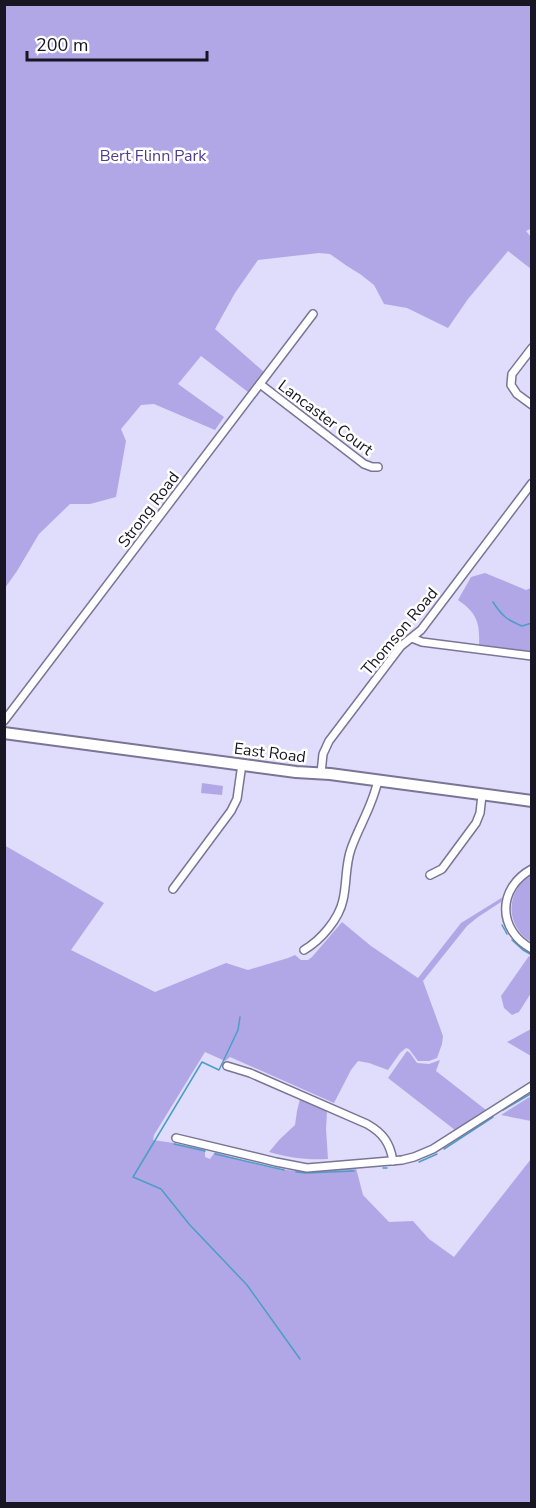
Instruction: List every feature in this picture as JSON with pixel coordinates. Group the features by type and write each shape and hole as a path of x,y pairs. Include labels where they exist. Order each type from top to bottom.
{"main road":[{"name":"East Road","path":"4,732 531,801"}],"street":[{"name":"Strong Road","path":"4,721 313,314"},
{"path":"531,348 512,374 511,385 517,394 531,405"},
{"name":"Lancaster Court","path":"260,384 364,464 372,467 378,466"},
{"name":"Thomson Road","path":"321,773 323,754 329,741 401,646 421,630 531,483"},
{"path":"412,638 422,642 531,656"},
{"path":"173,889 231,811 237,799 242,764"},
{"path":"304,950 315,943 340,908 348,859 375,793 378,780"},
{"path":"430,875 442,869 476,823 480,813 482,795"},
{"path":"531,869 514,884 507,897 506,905 506,918 511,930 518,940 531,949"},
{"path":"227,1066 250,1073 368,1124 388,1142 393,1161"},
{"path":"176,1138 307,1168 414,1158 433,1149 531,1086"}],"green space":[{"name":"Bert Flinn Park","path":"5,4 531,5 532,228 526,231 531,237 531,269 508,251 468,299 448,328 407,308 384,304 374,285 330,254 319,253 258,260 235,293 215,329 264,372 248,392 201,356 178,384 224,417 215,430 154,404 141,405 121,429 126,441 116,497 90,504 70,504 39,534 5,588"},
{"path":"485,573 526,590 531,588 531,652 479,645 476,619 458,600 471,577"},
{"path":"202,783 223,786 222,795 201,793"},
{"path":"4,845 104,903 71,950 155,992 226,963 248,970 295,955 301,960 308,960 342,922 371,946 418,978 461,923 503,897 501,902 467,926 423,981 443,1036 437,1058 418,1061 406,1048 388,1070 358,1061 334,1103 230,1057 225,1061 205,1052 153,1140 205,1149 205,1157 210,1159 215,1152 256,1164 288,1170 356,1168 363,1195 389,1222 413,1221 429,1239 454,1257 531,1159 531,1503 5,1503"},
{"path":"531,875 531,942 516,927 512,908 516,890"},
{"path":"529,956 531,957 531,993 519,1012 512,1015 504,1008 501,996"},
{"path":"531,1029 531,1056 507,1042"},
{"path":"407,1051 417,1063 429,1064 440,1060 436,1071 486,1110 455,1130 388,1078"},
{"path":"531,1096 531,1121 501,1115"},
{"path":"300,1099 327,1111 328,1159 298,1158 269,1152 295,1125"}],"waterway":[{"path":"493,602 512,622 522,626 532,623"},
{"path":"502,925 507,934"},
{"path":"512,940 532,955"},
{"path":"240,1017 238,1030 219,1070 202,1062 133,1177 161,1189 189,1224 247,1285 300,1359"},
{"path":"503,1110 532,1093"},
{"path":"444,1149 493,1117"},
{"path":"174,1144 205,1151"},
{"path":"215,1154 284,1170"},
{"path":"419,1162 437,1154"},
{"path":"296,1172 354,1171"}]}
